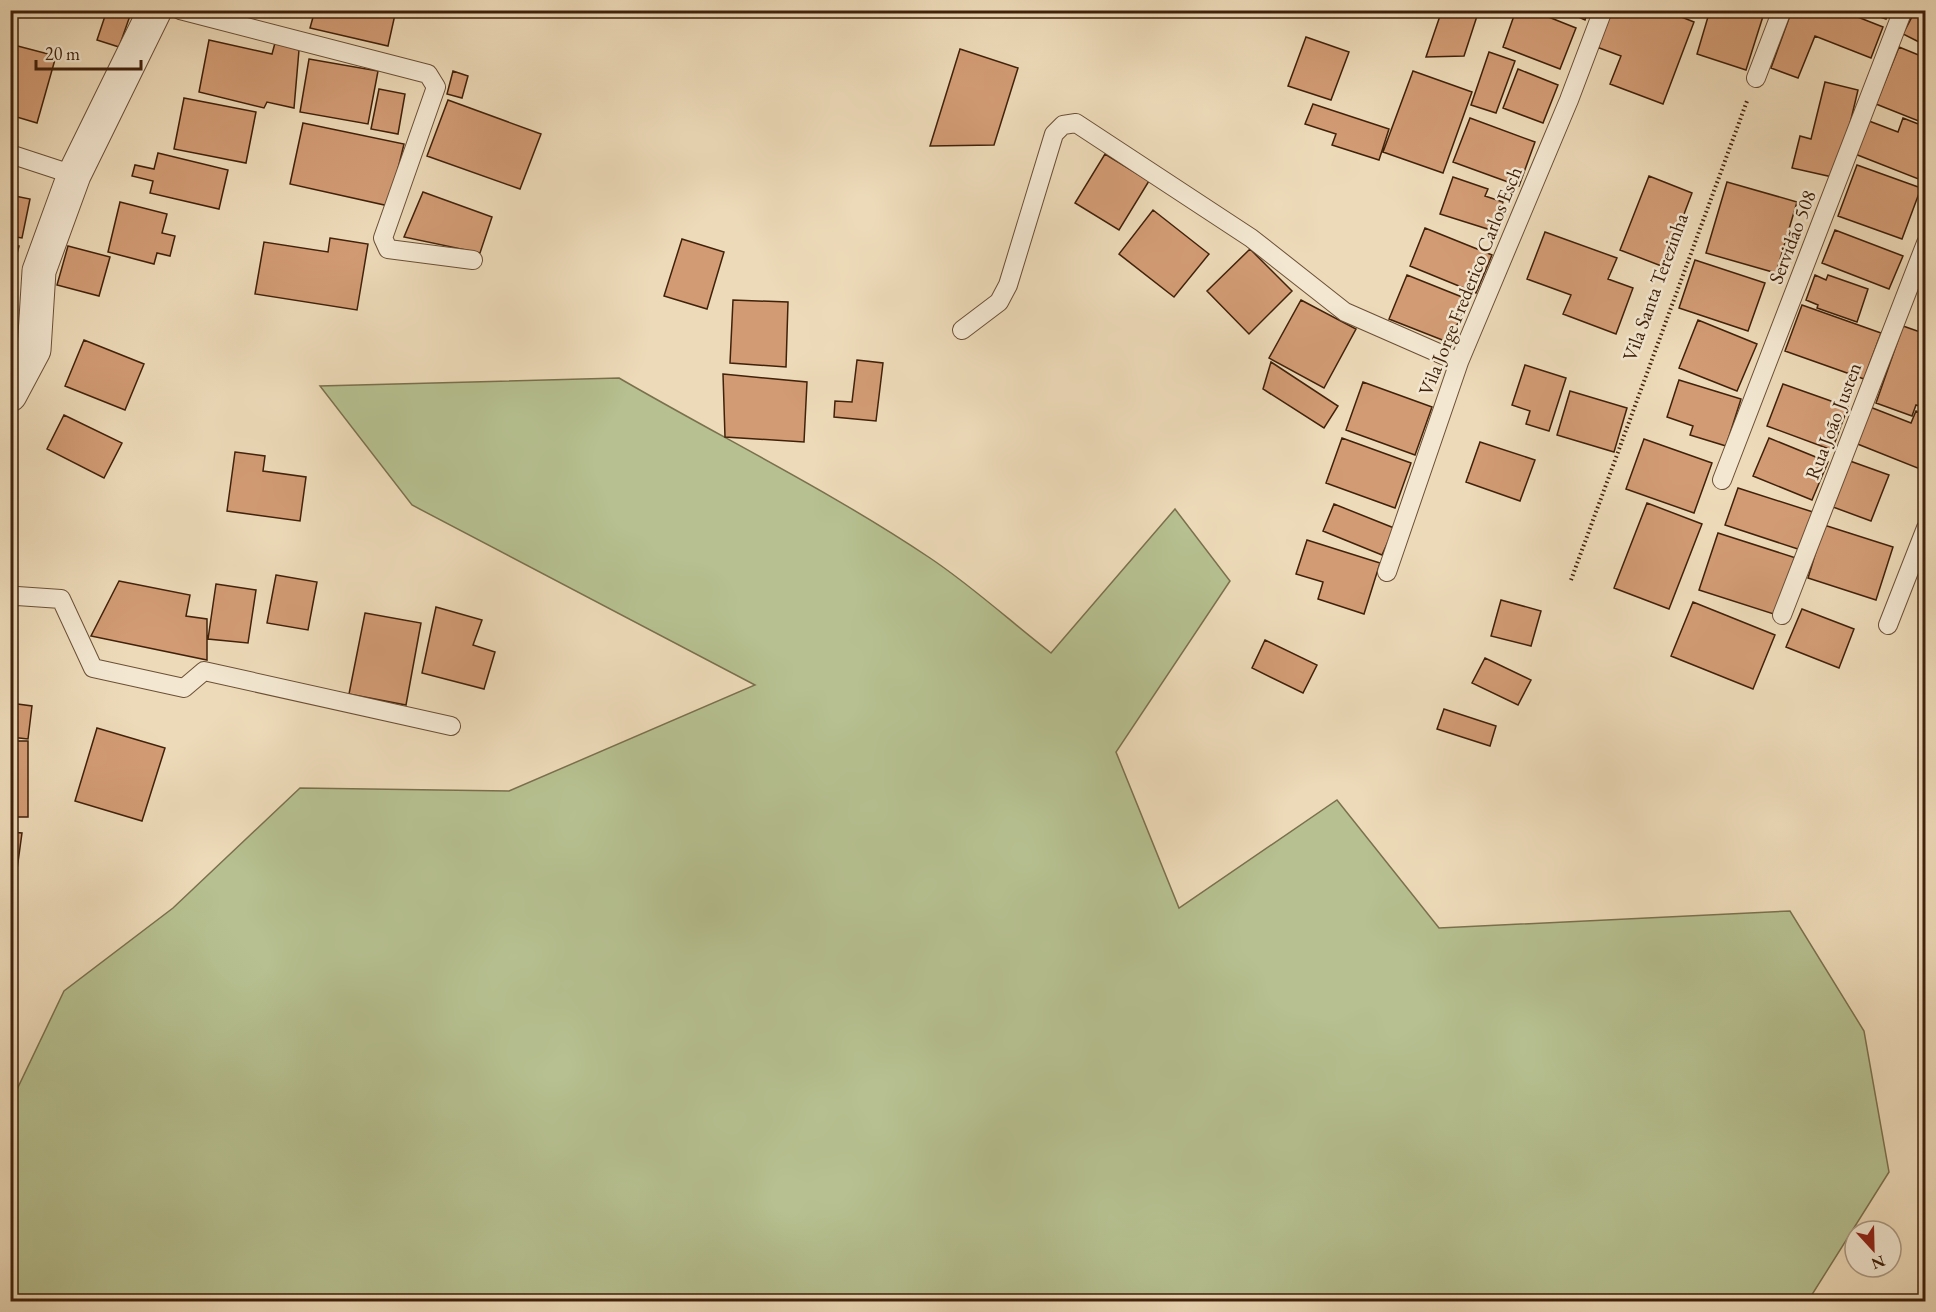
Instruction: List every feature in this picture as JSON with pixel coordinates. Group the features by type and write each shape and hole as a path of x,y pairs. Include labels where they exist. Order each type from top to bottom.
{"street":[{"path":"10,395 34,350 39,271 74,175 155,10"}],"lane":[{"path":"180,10 428,74 436,87 383,238 388,249 472,260"},
{"name":"Vila Jorge Frederico Carlos Esch","path":"1387,572 1459,362 1569,100 1603,10"},
{"path":"1756,78 1782,10"},
{"name":"Servidão 508","path":"1722,480 1903,10"},
{"path":"962,330 999,302 1008,285 1054,134 1063,125 1076,123 1251,238 1345,312 1459,362"},
{"path":"10,154 74,175"},
{"name":"Rua João Justen","path":"1782,615 1926,243"},
{"path":"1888,625 1926,528"},
{"path":"10,599 17,596 61,599 93,669 184,688 204,671 451,726"}],"path":[{"name":"Vila Santa Terezinha","path":"1571,579 1756,78"}],"green space":[{"path":"619,378 815,487 892,533 961,580 1051,653 1175,509 1230,581 1116,752 1179,908 1337,800 1439,928 1790,911 1864,1031 1889,1172 1859,1219 1843,1219 1843,1245 1808,1301 11,1301 11,1102 64,991 173,908 300,788 509,791 755,685 412,505 320,386"}],"building":[{"path":"107,10 132,10 119,47 97,40"},
{"path":"315,10 396,10 388,46 310,28"},
{"path":"1442,10 1479,10 1464,56 1426,57"},
{"path":"1516,10 1531,10 1576,28 1560,69 1503,47"},
{"path":"1563,10 1588,10 1585,20"},
{"path":"1608,10 1664,10 1694,22 1663,104 1610,84 1621,56 1594,46"},
{"path":"1710,10 1765,10 1746,70 1697,54"},
{"path":"1792,10 1840,10 1883,27 1871,58 1815,36 1798,78 1771,68"},
{"path":"1860,10 1889,10 1886,19"},
{"path":"1913,15 1926,21 1923,44 1903,34"},
{"path":"1306,37 1349,52 1331,100 1288,86"},
{"path":"209,40 272,54 275,43 299,50 294,108 267,102 264,108 199,92"},
{"path":"10,44 56,56 37,123 10,115"},
{"path":"1899,47 1926,58 1926,124 1876,104"},
{"path":"960,49 1018,68 994,145 930,146"},
{"path":"1489,52 1515,61 1496,113 1471,105"},
{"path":"309,59 378,71 368,124 300,112"},
{"path":"1518,69 1558,85 1543,123 1503,108"},
{"path":"453,71 468,76 462,98 447,94"},
{"path":"1413,71 1472,92 1443,173 1383,152"},
{"path":"1825,82 1858,90 1837,178 1792,168 1800,136 1811,139"},
{"path":"379,89 405,94 398,134 371,129"},
{"path":"184,98 256,112 246,163 174,149"},
{"path":"448,100 541,134 520,189 427,156"},
{"path":"1313,104 1389,129 1379,160 1332,145 1336,134 1305,124"},
{"path":"1470,118 1535,142 1519,186 1453,162"},
{"path":"1903,118 1926,127 1926,182 1855,154 1869,121 1898,132"},
{"path":"303,123 404,144 389,206 290,184"},
{"path":"158,153 228,170 219,209 150,193 153,181 132,176 135,165 154,169"},
{"path":"1105,154 1149,181 1119,230 1075,203"},
{"path":"1857,165 1921,188 1902,239 1838,216"},
{"path":"1649,176 1692,193 1664,267 1620,250"},
{"path":"1453,177 1488,189 1485,196 1503,202 1494,231 1440,214"},
{"path":"1727,182 1797,202 1776,273 1706,253"},
{"path":"423,192 492,217 480,253 404,237"},
{"path":"10,195 30,199 22,238 10,236"},
{"path":"120,202 167,214 162,233 175,236 170,256 157,253 154,264 108,252"},
{"path":"1153,210 1209,254 1174,297 1119,254"},
{"path":"1425,228 1492,255 1476,293 1410,266"},
{"path":"1835,230 1903,256 1889,289 1822,263"},
{"path":"1545,232 1617,258 1608,279 1633,288 1616,334 1563,314 1571,295 1527,279"},
{"path":"330,238 368,244 357,310 255,294 264,242 328,252"},
{"path":"682,239 724,252 707,309 664,296"},
{"path":"10,244 19,246 10,281"},
{"path":"68,246 110,257 99,296 57,285"},
{"path":"1250,249 1292,291 1249,334 1207,291"},
{"path":"1695,260 1765,283 1748,331 1679,308"},
{"path":"1407,275 1467,299 1450,343 1389,319"},
{"path":"1815,275 1826,280 1828,275 1868,289 1857,322 1817,308 1818,305 1806,300"},
{"path":"733,300 788,302 786,367 730,363"},
{"path":"1301,300 1356,329 1324,388 1269,358"},
{"path":"1802,305 1881,333 1864,379 1785,351"},
{"path":"1698,320 1757,344 1737,391 1679,368"},
{"path":"1903,326 1926,334 1926,408 1916,405 1912,416 1876,403"},
{"path":"84,340 144,364 125,410 65,386"},
{"path":"857,360 883,363 876,421 834,417 835,401 852,402"},
{"path":"1271,362 1338,406 1324,428 1263,389"},
{"path":"1525,365 1566,378 1549,431 1526,424 1530,411 1512,405"},
{"path":"723,374 807,382 804,442 725,437"},
{"path":"1679,380 1741,399 1726,446 1690,435 1693,426 1667,417"},
{"path":"1363,382 1432,407 1415,455 1346,430"},
{"path":"1783,384 1848,407 1832,450 1767,426"},
{"path":"1570,391 1627,408 1614,452 1557,435"},
{"path":"1870,407 1911,423 1916,411 1926,415 1925,471 1855,443"},
{"path":"64,415 122,443 104,478 47,449"},
{"path":"1342,438 1411,463 1395,508 1326,483"},
{"path":"1769,438 1828,462 1812,500 1753,476"},
{"path":"1644,439 1712,463 1694,513 1626,489"},
{"path":"1480,442 1535,460 1520,501 1466,482"},
{"path":"235,452 265,456 263,471 306,477 300,521 227,511"},
{"path":"1850,461 1889,475 1871,521 1833,507"},
{"path":"1738,488 1813,512 1801,550 1725,525"},
{"path":"1647,503 1702,524 1669,609 1614,588"},
{"path":"1334,504 1394,528 1382,555 1323,531"},
{"path":"1824,525 1893,547 1876,600 1808,578"},
{"path":"1718,533 1799,559 1780,616 1699,590"},
{"path":"1307,540 1380,563 1364,614 1318,599 1323,582 1296,574"},
{"path":"276,575 317,582 308,630 267,623"},
{"path":"119,581 190,595 186,616 207,619 207,660 91,636"},
{"path":"216,584 256,590 248,643 208,639"},
{"path":"1501,600 1541,611 1531,646 1491,636"},
{"path":"1693,602 1775,635 1753,689 1671,656"},
{"path":"436,607 482,620 473,645 495,652 484,689 422,673"},
{"path":"1802,609 1854,629 1839,668 1786,647"},
{"path":"365,613 421,623 406,705 349,694"},
{"path":"1265,640 1317,665 1303,693 1252,668"},
{"path":"1485,658 1531,680 1518,705 1472,683"},
{"path":"10,703 32,706 28,739 10,737"},
{"path":"1444,709 1496,726 1490,746 1437,729"},
{"path":"97,728 165,748 142,821 75,801"},
{"path":"10,741 28,741 28,817 10,817"},
{"path":"10,832 22,833 15,884 10,884"}]}
